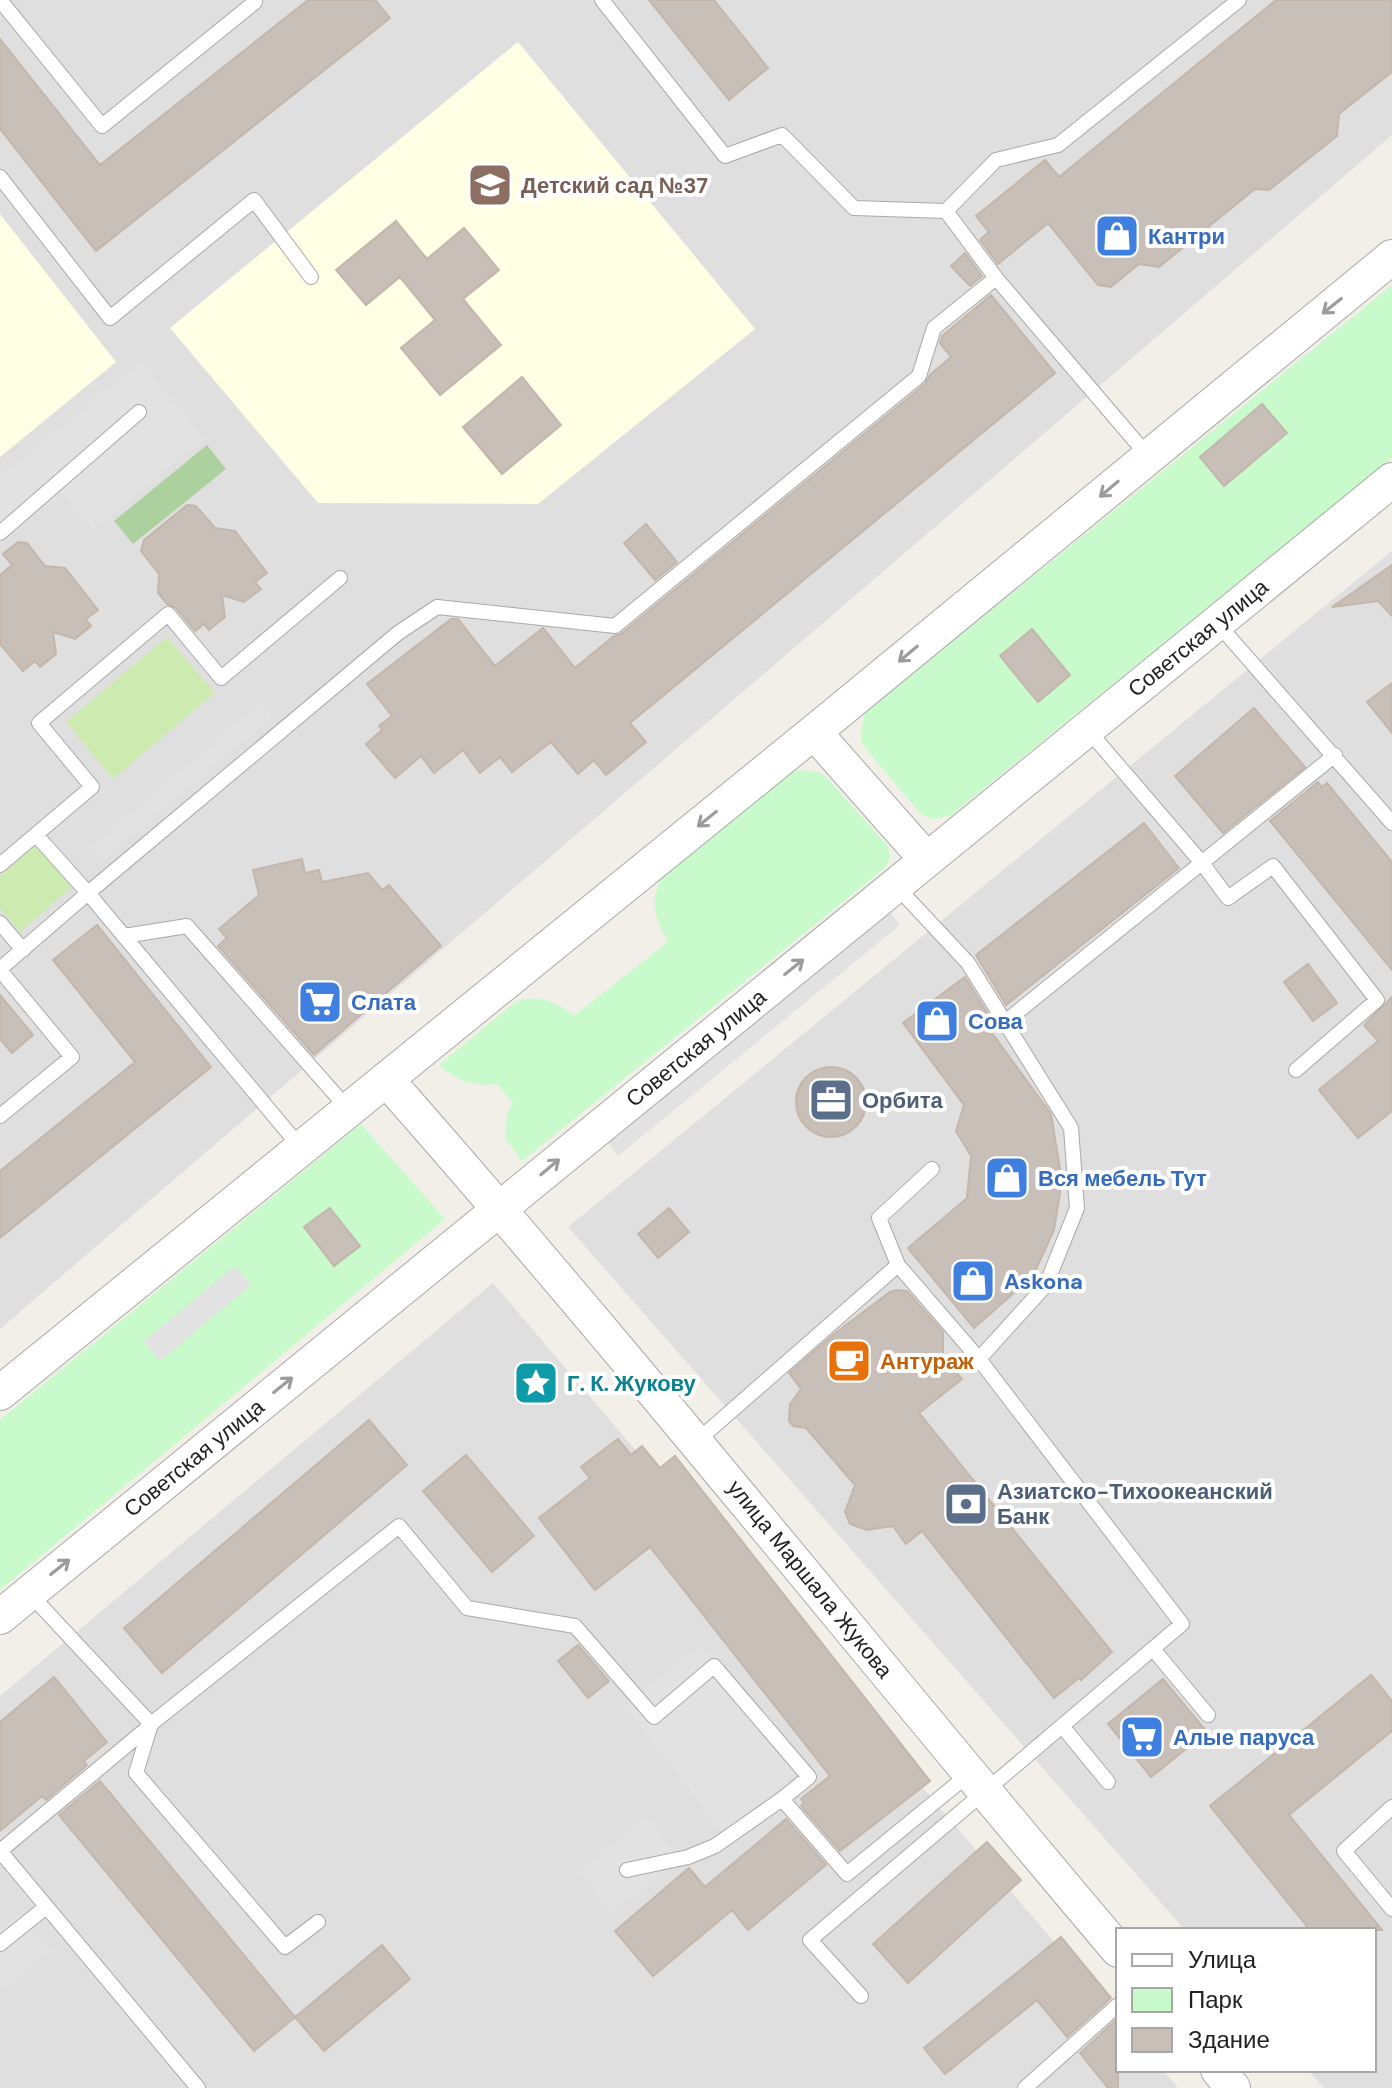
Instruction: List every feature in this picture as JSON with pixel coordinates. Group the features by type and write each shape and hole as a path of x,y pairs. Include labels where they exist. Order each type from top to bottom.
{"street":[{"path":"0,1393 814,732 1392,257"},
{"name":"Советская улица","path":"0,1617 1392,480"},
{"path":"814,732 927,860"},
{"name":"улица Маршала Жукова","path":"386,1079 500,1208 697,1441 976,1783 1116,1948"},
{"path":"1220,2072 1233,2088"}],"lane":[{"path":"0,0 102,126 255,2"},
{"path":"602,0 725,156 782,135 854,208 946,211 996,160 1058,145 1239,0"},
{"path":"0,177 110,318 254,200 311,277"},
{"path":"946,211 996,278 1148,456"},
{"path":"0,1116 72,1057 0,969 88,893 398,633 437,607 615,626 919,376 934,328 996,278"},
{"path":"0,533 139,412"},
{"path":"0,865 92,787 39,723 168,614 221,678 340,578"},
{"path":"1217,623 1392,823"},
{"path":"1087,729 1202,863 1228,898 1273,866 1377,1000 1296,1070"},
{"path":"1005,1022 1335,755"},
{"path":"36,835 301,1148"},
{"path":"895,885 968,963 1071,1128 1077,1208 1046,1285 979,1359"},
{"path":"0,923 23,950"},
{"path":"124,936 187,926 348,1109"},
{"path":"782,1799 847,1874 1062,1726 1182,1624 979,1359 898,1265 879,1218 932,1169"},
{"path":"697,1441 898,1265"},
{"path":"198,2088 0,1851 151,1724 399,1526 467,1608 575,1626 654,1717 714,1666 809,1777 715,1846 688,1857 627,1870"},
{"path":"29,1593 151,1724"},
{"path":"1153,1649 1208,1715"},
{"path":"151,1724 136,1773 285,1947 318,1922"},
{"path":"1062,1726 1108,1782"},
{"path":"861,1996 810,1940 976,1783"},
{"path":"1392,1807 1344,1851 1392,1909"},
{"path":"0,1944 46,1907"},
{"path":"1025,2088 1116,2007"}],"shaded area":[{"path":"0,0 1392,0 1392,135 0,1329"},
{"name":"Детский сад №37","path":"518,42 755,329 538,504 318,503 170,328"},
{"path":"0,214 116,362 0,457"},
{"path":"141,361 204,439 93,530 62,493 0,544 0,477"},
{"path":"1392,551 1392,2088 1324,2088 1310,2072 1376,2072 1376,1928 1183,1928 568,1227"},
{"path":"261,702 273,716 104,860 92,846"},
{"path":"890,912 900,925 618,1156 607,1142"},
{"path":"235,1266 251,1285 160,1361 144,1341"},
{"path":"493,1283 1116,2015 1116,2072 1165,2072 1178,2088 0,2088 0,1696"},
{"path":"700,1646 799,1773 723,1833 624,1705"},
{"path":"646,1817 679,1859 612,1913 578,1870"},
{"path":"22,1913 51,1951 0,1991 0,1929"}],"green space":[{"path":"1392,285 1392,458 950,816 932,819 921,814 861,743 865,713"},
{"path":"207,445 226,469 133,544 114,521"},
{"path":"167,637 215,693 113,779 66,722"},
{"path":"791,772 818,772 826,777 887,845 891,856 885,868 522,1161 505,1138 507,1114 513,1103 497,1084 466,1081 439,1065 515,1002 539,999 575,1015 668,942 655,909 656,893 663,874"},
{"path":"45,837 81,879 20,932 0,908 0,876"},
{"path":"361,1124 445,1219 0,1590 0,1420"}],"building":[{"path":"308,0 375,0 390,18 96,251 0,129 0,39 100,165"},
{"path":"649,0 714,0 768,68 729,100"},
{"path":"1276,0 1392,0 1392,72 1339,114 1337,136 1269,190 1255,189 1159,267 1139,264 1111,287 1098,285 1048,223 998,264 980,240 989,232 976,216 1045,160 1059,177"},
{"path":"396,221 427,259 464,228 499,270 463,299 501,345 440,395 401,348 435,320 400,277 366,305 336,270"},
{"path":"965,253 982,276 970,286 951,266"},
{"path":"991,295 1055,373 630,723 646,742 606,775 594,760 578,774 551,742 512,772 500,757 480,773 463,750 434,773 421,756 395,778 366,744 382,730 379,726 392,716 367,684 451,619 458,619 495,666 543,628 575,668 614,636 621,634 925,384 930,375 951,357 940,343 942,336"},
{"path":"522,377 561,425 502,474 463,427"},
{"path":"1262,404 1287,433 1224,486 1200,457"},
{"path":"187,505 196,506 215,528 235,531 267,573 255,582 261,589 244,602 222,595 225,617 209,630 204,624 195,631 176,608 167,604 158,593 159,574 141,551 144,540"},
{"path":"646,524 677,562 655,580 624,543"},
{"path":"18,542 27,543 45,566 65,568 98,610 86,619 91,626 75,639 53,632 56,654 40,667 35,661 23,671 0,644 0,575 12,565 3,554"},
{"path":"1392,565 1392,616 1378,601 1332,607"},
{"path":"1032,629 1070,675 1038,702 1000,656"},
{"path":"1392,683 1392,733 1367,702"},
{"path":"1254,708 1305,767 1223,833 1175,776"},
{"path":"1318,782 1322,787 1327,783 1392,862 1392,970 1270,821"},
{"path":"1144,823 1179,868 1006,1005 976,955"},
{"name":"Слата","path":"302,859 305,873 319,870 322,882 368,873 382,890 389,885 441,946 314,1055 218,946 227,938 219,929 259,895 253,870"},
{"path":"97,925 211,1067 0,1238 0,1171 135,1062 53,960"},
{"path":"1308,964 1337,1003 1313,1021 1284,982"},
{"path":"965,977 990,1017 984,1022 1051,1114 1062,1181 1054,1230 1033,1276 974,1328 908,1248 967,1198 971,1156 956,1131 964,1105 903,1023"},
{"path":"0,995 33,1035 12,1053 0,1039"},
{"path":"1392,997 1392,1111 1358,1138 1319,1090 1378,1041 1364,1025"},
{"name":"Орбита","path":"831,1067 850,1073 860,1083 866,1102 860,1121 850,1131 831,1137 812,1131 802,1121 796,1102 802,1083 812,1073"},
{"path":"330,1208 360,1246 334,1266 304,1227"},
{"path":"669,1208 689,1232 658,1258 638,1234"},
{"path":"897,1290 907,1291 943,1332 943,1356 962,1379 919,1413 1112,1652 1081,1680 1079,1678 1054,1698 922,1531 906,1544 893,1526 867,1530 850,1524 845,1512 855,1485 806,1428 793,1426 789,1421 790,1404 801,1389 789,1373 834,1334"},
{"path":"369,1420 407,1465 162,1673 124,1628"},
{"path":"618,1439 631,1455 642,1446 660,1468 675,1456 930,1781 840,1851 801,1806 804,1803 801,1799 830,1776 650,1547 595,1590 539,1518 590,1478 581,1467"},
{"path":"466,1455 534,1536 492,1572 423,1491"},
{"path":"578,1645 609,1681 588,1698 558,1661"},
{"path":"1371,1675 1392,1701 1392,1731 1289,1815 1382,1930 1308,1928 1210,1806"},
{"path":"54,1677 107,1742 84,1761 87,1765 46,1800 42,1796 0,1831 0,1722"},
{"path":"1163,1679 1207,1732 1151,1777 1108,1724"},
{"path":"100,1781 295,2017 254,2051 59,1815"},
{"path":"786,1819 826,1865 748,1930 732,1910 653,1976 615,1931 689,1868 705,1887"},
{"path":"987,1842 1021,1880 908,1983 873,1944"},
{"path":"1061,1937 1111,1998 1067,2037 1037,2000 945,2074 924,2048"},
{"path":"382,1945 410,1979 324,2051 295,2017"},
{"path":"1116,2020 1118,2088 1108,2088 1080,2053"}],"place":[{"name":"Детский сад №37","path":"490,185"},
{"name":"Кантри","path":"1117,236"},
{"name":"Слата","path":"320,1002"},
{"name":"Сова","path":"937,1021"},
{"name":"Орбита","path":"831,1100"},
{"name":"Вся мебель Тут","path":"1007,1178"},
{"name":"Askona","path":"973,1281"},
{"name":"Антураж","path":"849,1361"},
{"name":"Г. К. Жукову","path":"536,1383"},
{"name":"Азиатско-Тихоокеанский Банк","path":"966,1504"},
{"name":"Алые паруса","path":"1142,1737"}]}
